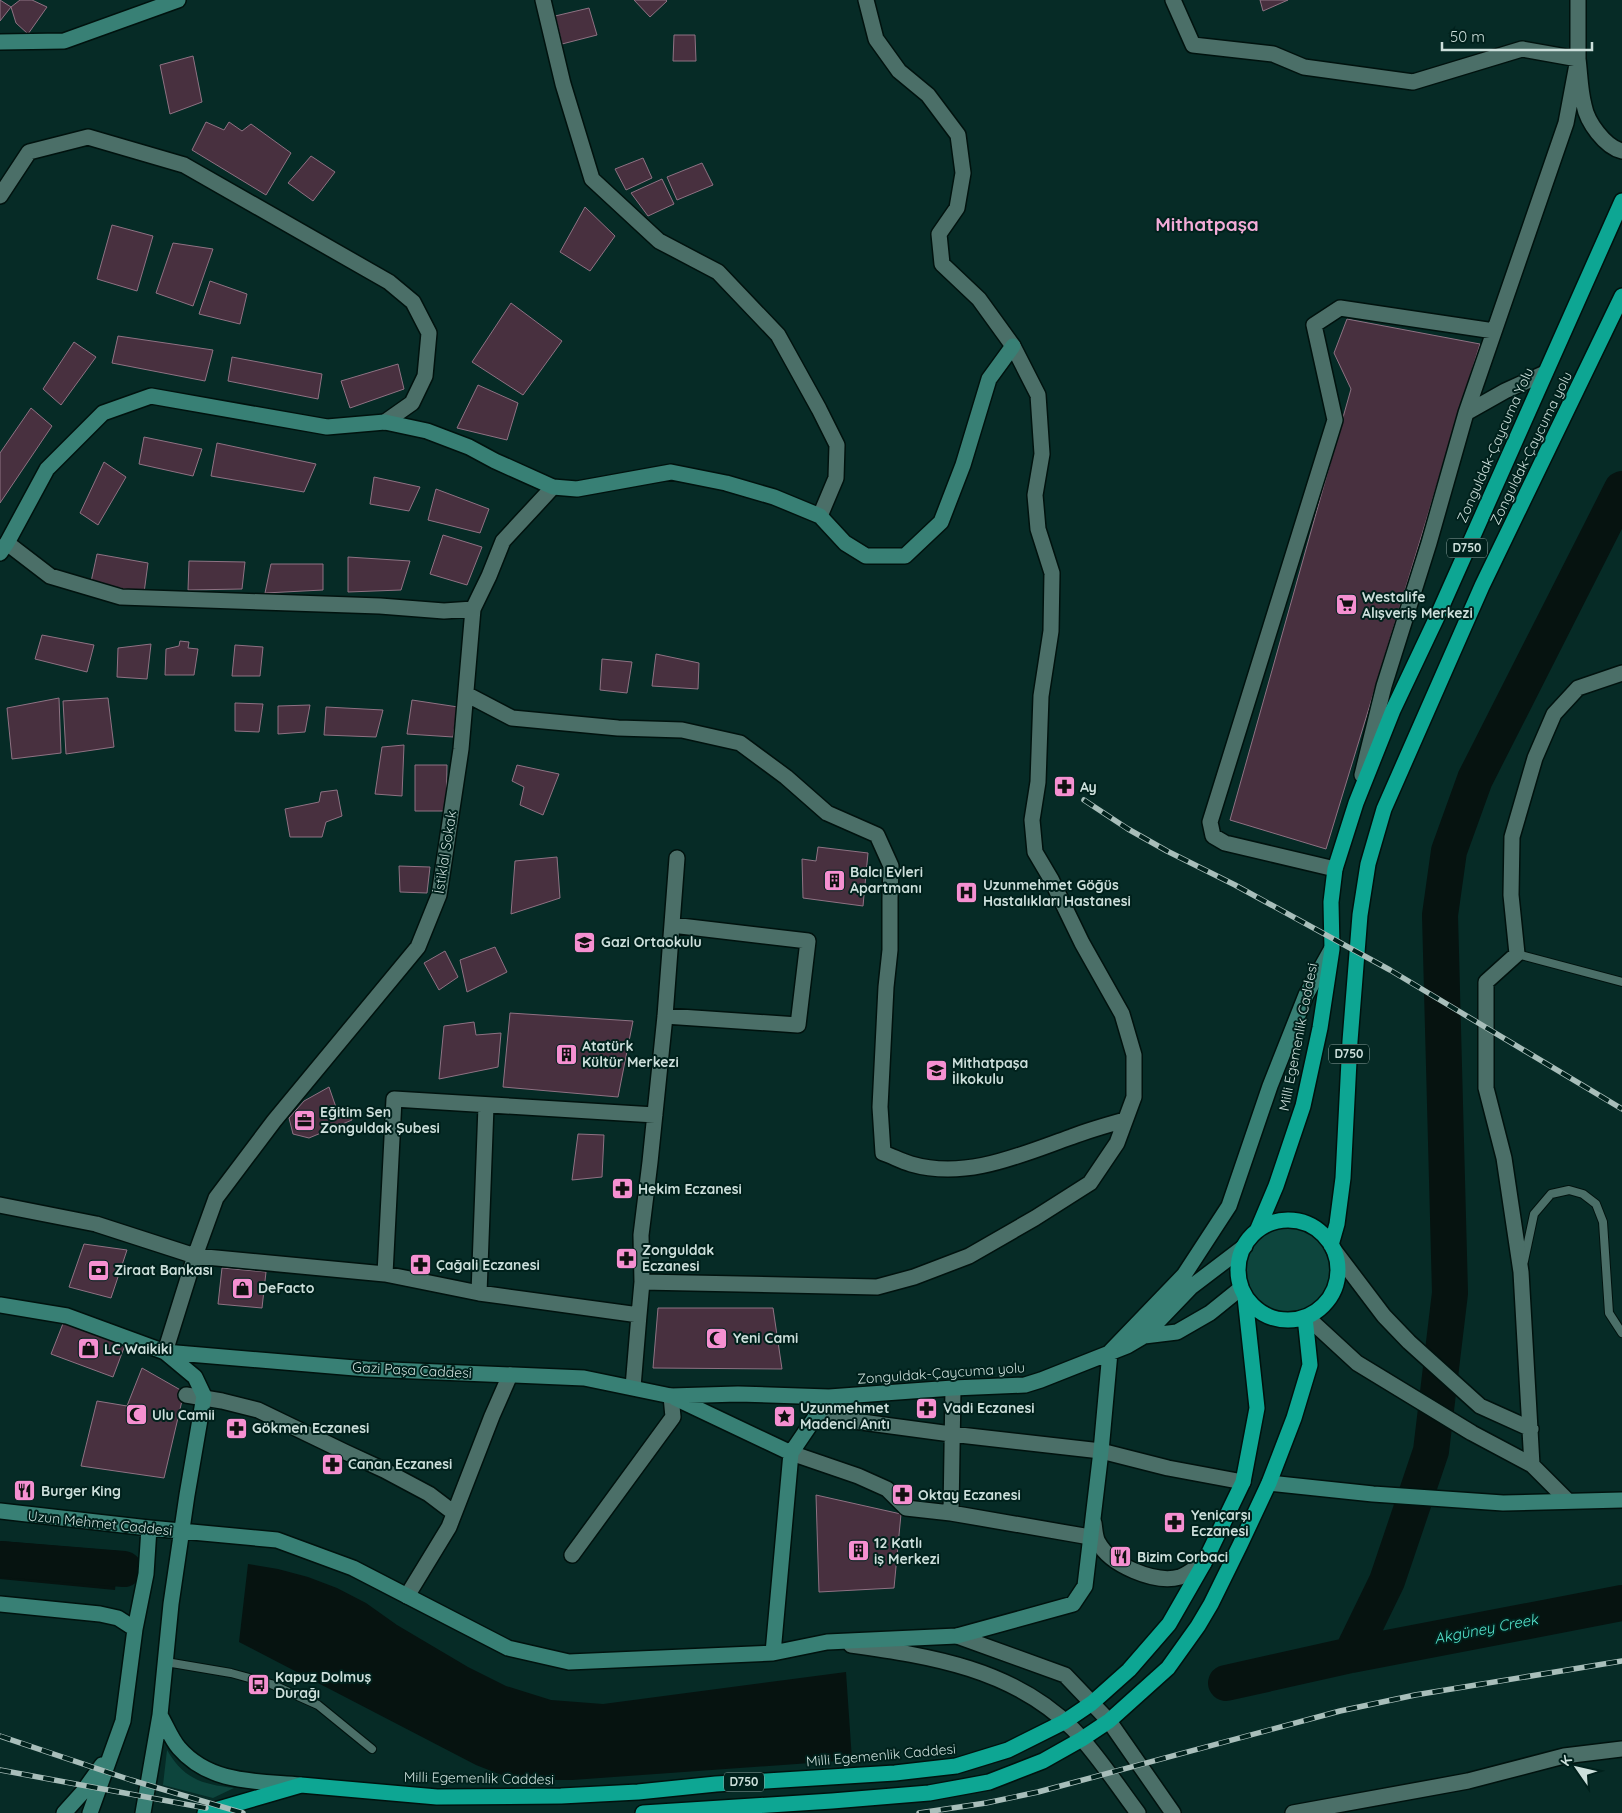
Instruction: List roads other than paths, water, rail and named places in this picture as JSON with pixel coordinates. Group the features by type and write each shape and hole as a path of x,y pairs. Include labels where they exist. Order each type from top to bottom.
{"highway":[{"name":"Zonguldak-Çaycuma Yolu","path":"1332,902 1335,869 1356,803 1394,710 1622,200"},
{"name":"Zonguldak-Çaycuma yolu","path":"1332,1248 1337,1224 1342,1178 1359,924 1368,864 1384,809 1457,642 1622,296"},
{"name":"Milli Egemenlik Caddesi","path":"1257,1231 1276,1186 1303,1106 1320,1028 1332,948 1332,902"},
{"name":"D750","path":"643,1813 832,1801 937,1791 988,1782 1044,1761 1109,1721 1168,1668 1198,1626 1211,1604 1269,1483 1294,1418 1310,1365 1306,1317 1320,1308 1331,1296 1337,1280 1338,1264 1324,1234 1310,1225 1294,1220 1277,1221 1262,1227 1249,1238 1240,1253 1237,1269 1243,1292"},
{"name":"Milli Egemenlik Caddesi","path":"205,1813 301,1785 437,1796 561,1796 895,1773 956,1766 1008,1750 1064,1722 1092,1702 1130,1670 1169,1624 1204,1563 1243,1482 1257,1408 1243,1292"},
{"path":"1243,1292 1259,1312 1274,1319 1290,1321 1306,1317"}],"street":[{"path":"0,42 64,41 178,0"},
{"path":"543,0 563,84 592,179 659,241 718,272 778,334 819,409 837,445 836,478 820,516"},
{"path":"642,1282 877,1287 914,1277 969,1256 1090,1183 1117,1143 1134,1097 1134,1055 1122,1014 1082,943 1052,879 1036,852 1032,820 1038,782 1041,696 1052,631 1052,573 1038,529 1035,496 1042,454 1038,395 1013,346 979,299 942,264 939,234 957,208 963,173 958,135 928,95 899,71 876,39 866,0"},
{"path":"1173,0 1193,44 1273,54 1304,67 1413,82 1522,49 1578,59"},
{"path":"1578,0 1578,59 1584,107 1595,129 1614,149 1622,151"},
{"path":"1356,803 1384,686 1466,413 1566,123 1578,59"},
{"path":"0,196 29,152 88,137 184,165 389,282 413,302 429,333 425,376 412,403 385,422"},
{"path":"1335,869 1225,843 1213,836 1210,822 1335,420 1314,325 1340,308 1494,331"},
{"path":"473,609 444,610 121,597 50,576 4,548 47,469 103,413 151,396 327,427 385,422 427,431 469,447 494,461 553,487 577,489 671,472 726,483 774,497 820,516 844,543 866,556 905,556 941,522 963,465 989,379 1013,346"},
{"path":"1466,413 1498,394 1544,373"},
{"name":"İstiklal Sokak","path":"165,1352 195,1256 216,1198 274,1121 418,947 439,895 461,749 473,609 503,541 553,487"},
{"path":"1532,1465 1521,1272 1504,1158 1486,1088 1486,982 1517,954 1511,895 1512,837 1535,758 1554,714 1578,688 1622,673"},
{"path":"466,694 512,718 618,728 682,730 740,743 786,778 827,813 877,835 891,866 890,950 886,987 880,1107 883,1152 912,1164 941,1168 982,1166 1026,1154 1070,1137 1125,1120"},
{"path":"632,1387 642,1282 641,1235 655,1115 677,858"},
{"path":"664,1016 798,1026 808,940 672,925"},
{"path":"143,1813 160,1715 171,1604 183,1532 277,1540 353,1568 508,1648 569,1662 773,1653 827,1642 957,1636 1073,1604 1085,1586 1102,1451 1110,1352 1184,1274 1229,1206 1270,1086 1302,1004 1332,948"},
{"path":"385,1274 394,1099 655,1115"},
{"path":"479,1292 486,1106"},
{"path":"0,1205 96,1224 195,1256 385,1274 479,1292 639,1315"},
{"path":"1144,1336 1191,1287 1245,1246"},
{"path":"1332,1248 1384,1316 1409,1342 1480,1406 1531,1429"},
{"path":"1144,1336 1177,1332 1243,1292"},
{"name":"Gazi Paşa Caddesi","path":"0,1305 67,1316 165,1352 367,1368 584,1378 671,1396 738,1394 829,1398"},
{"path":"1306,1317 1357,1363 1472,1433 1532,1465 1567,1500"},
{"name":"Zonguldak-Çaycuma yolu","path":"829,1398 953,1388 1025,1385 1127,1346 1144,1336"},
{"path":"165,1352 195,1377 204,1398"},
{"path":"407,1596 454,1514 510,1375"},
{"path":"951,1513 953,1388"},
{"path":"186,1396 222,1401 258,1410 384,1470 429,1494 454,1514"},
{"path":"572,1555 672,1417 671,1396 791,1453 858,1476 886,1488 906,1508 951,1513 1090,1537"},
{"name":"Uzun Mehmet Caddesi","path":"0,1511 183,1532 187,1495 204,1398"},
{"path":"773,1653 791,1453 829,1398"},
{"path":"817,1416 951,1434 1102,1451 1168,1468 1243,1482"},
{"path":"1269,1483 1373,1494 1503,1503 1622,1500"},
{"path":"1093,1516 1098,1542 1110,1556 1124,1566 1142,1574 1163,1579 1180,1577 1204,1563"},
{"path":"90,1813 123,1721 135,1629 146,1574 149,1528"},
{"path":"0,1604 100,1614 118,1618 135,1629"},
{"path":"957,1636 1065,1675 1109,1721 1173,1813"},
{"path":"827,1642 938,1659 1009,1683 1042,1702 1082,1739 1138,1813"},
{"path":"160,1715 178,1748 202,1768 227,1778 301,1785"},
{"path":"64,1813 82,1794 110,1754 123,1721"},
{"path":"1293,1813 1468,1781 1564,1756 1622,1749"}],"lane":[{"path":"1517,954 1622,982"},
{"path":"1521,1272 1534,1214 1551,1194 1569,1190 1583,1194 1596,1204 1603,1222 1609,1313 1622,1333"},
{"path":"166,1658 271,1684 318,1705 372,1749"}],"waterway":[{"path":"1351,1655 1387,1581 1431,1451 1450,1293 1440,915 1449,851 1475,779 1622,489"},
{"name":"Akgüney Creek","path":"0,1559 124,1569"},
{"name":"Akgüney Creek","path":"1226,1683 1351,1655 1622,1603"}],"railway":[{"path":"1084,800 1128,829 1167,851 1235,885 1390,970 1622,1109"},
{"path":"919,1813 986,1803 1038,1792 1340,1711 1415,1695 1622,1661"},
{"path":"0,1736 131,1780 243,1813"},
{"path":"0,1770 206,1808"}],"place":[{"name":"Westalife Alışveriş Merkezi","path":"1346,605"},
{"name":"Ay","path":"1064,787"},
{"name":"Balcı Evleri Apartmanı","path":"834,880"},
{"name":"Uzunmehmet Göğüs Hastalıkları Hastanesi","path":"967,893"},
{"name":"Gazi Ortaokulu","path":"585,942"},
{"name":"Atatürk Kültür Merkezi","path":"566,1054"},
{"name":"Mithatpaşa İlkokulu","path":"936,1071"},
{"name":"Eğitim Sen Zonguldak Şubesi","path":"304,1120"},
{"name":"Hekim Eczanesi","path":"622,1189"},
{"name":"Zonguldak Eczanesi","path":"626,1258"},
{"name":"Çağali Eczanesi","path":"420,1265"},
{"name":"Ziraat Bankası","path":"98,1270"},
{"name":"DeFacto","path":"242,1288"},
{"name":"Yeni Cami","path":"717,1338"},
{"name":"LC Waikiki","path":"88,1349"},
{"name":"Vadi Eczanesi","path":"927,1408"},
{"name":"Ulu Camii","path":"136,1415"},
{"name":"Uzunmehmet Madenci Anıtı","path":"784,1416"},
{"name":"Gökmen Eczanesi","path":"236,1428"},
{"name":"Canan Eczanesi","path":"332,1464"},
{"name":"Burger King","path":"25,1491"},
{"name":"Oktay Eczanesi","path":"902,1495"},
{"name":"Yeniçarşı Eczanesi","path":"1175,1523"},
{"name":"12 Katlı iş Merkezi","path":"858,1551"},
{"name":"Bizim Corbaci","path":"1121,1557"},
{"name":"Kapuz Dolmuş Durağı","path":"259,1685"}],"district":[{"name":"Mithatpaşa","path":"1207,224"}]}
